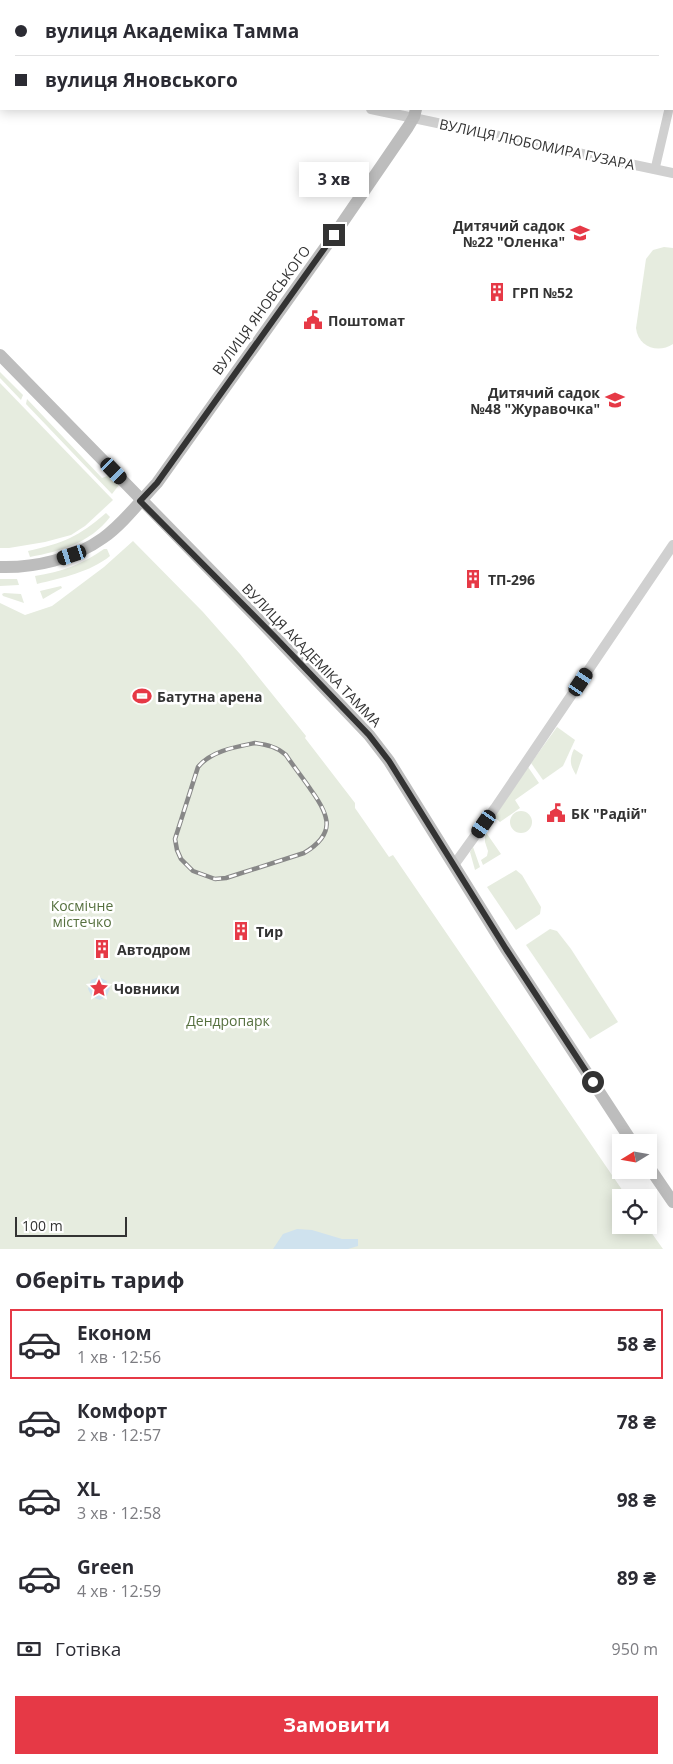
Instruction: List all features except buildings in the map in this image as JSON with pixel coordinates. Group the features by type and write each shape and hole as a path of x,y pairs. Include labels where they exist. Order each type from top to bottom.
{"main road":[{"name":"ВУЛИЦЯ ЯНОВСЬКОГО","path":"0,567 21,567 46,563 86,548 104,538 157,483 334,235 415,113"},
{"name":"ВУЛИЦЯ АКАДЕМІКА ТАММА","path":"0,355 369,735 389,761 506,949 627,1134"},
{"path":"657,1179 673,1202"}],"street":[{"name":"ВУЛИЦЯ ЛЮБОМИРА ГУЗАРА","path":"382,110 415,113 673,173"},
{"path":"655,169 669,110"},
{"path":"454,865 495,808 673,545"}],"green space":[{"path":"664,247 673,248 673,344 667,347 655,348 650,347 641,340 636,328 646,259 653,250"},
{"path":"0,372 23,395 21,400 0,378"},
{"path":"0,383 113,500 85,526 71,535 45,542 0,548"},
{"path":"27,399 102,478 110,475 119,485 112,494 26,404"},
{"path":"106,513 110,517 84,540 64,549 30,557 28,551 70,538"},
{"name":"Дендропарк","path":"133,541 203,612 240,654 306,736 305,738 355,803 355,808 389,857 393,855 612,1175 612,1179 615,1179 622,1189 612,1189 612,1234 652,1234 663,1249 0,1249 0,603 25,615 52,606 104,567"},
{"path":"107,549 110,556 102,562 75,574 37,584 35,576 71,567"},
{"path":"0,579 17,579 19,585 0,586"},
{"path":"61,586 62,588 43,599 40,591"},
{"path":"2,594 21,594 24,603 3,596"},
{"path":"557,727 575,740 563,766 543,780 531,763"},
{"path":"574,749 583,755 576,775 571,762"},
{"path":"528,767 539,783 515,800 520,808 500,822 494,817"},
{"path":"517,811 525,811 532,818 532,826 525,833 517,833 510,826 510,818"},
{"path":"485,831 501,854 483,865 481,860 487,856 488,851 485,842"},
{"path":"473,847 480,867 475,870 470,852"},
{"path":"516,870 522,875 541,907 540,914 516,930 487,887"},
{"path":"550,929 557,931 571,949 618,1022 590,1039 526,945"}],"water":[{"name":"Човники","path":"99,977 107,981 106,985 110,988 107,996 100,1000 92,997 88,989 91,980"},
{"path":"297,1229 312,1230 342,1239 358,1239 358,1246 348,1249 273,1249 283,1234"}],"railway":[{"path":"255,743 272,747 286,755 322,808 326,816 325,832 321,839 304,853 226,878 215,879 193,871 181,859 175,839 198,767 216,753 255,743"}],"place":[{"name":"Дитячий садок №22 \"Оленка\"","path":"580,233"},
{"name":"ГРП №52","path":"497,292"},
{"name":"Поштомат","path":"313,320"},
{"name":"Дитячий садок №48 \"Журавочка\"","path":"615,400"},
{"name":"ТП-296","path":"473,579"},
{"name":"Батутна арена","path":"142,696"},
{"name":"БК \"Радій\"","path":"556,813"},
{"name":"Тир","path":"241,931"},
{"name":"Автодром","path":"102,949"},
{"name":"Човники","path":"99,988"}],"route":[{"path":"334,235 157,483 140,501 369,735 389,761 506,949 593,1082"}],"park label":[{"name":"Космічне містечко","path":"82,914"}]}
